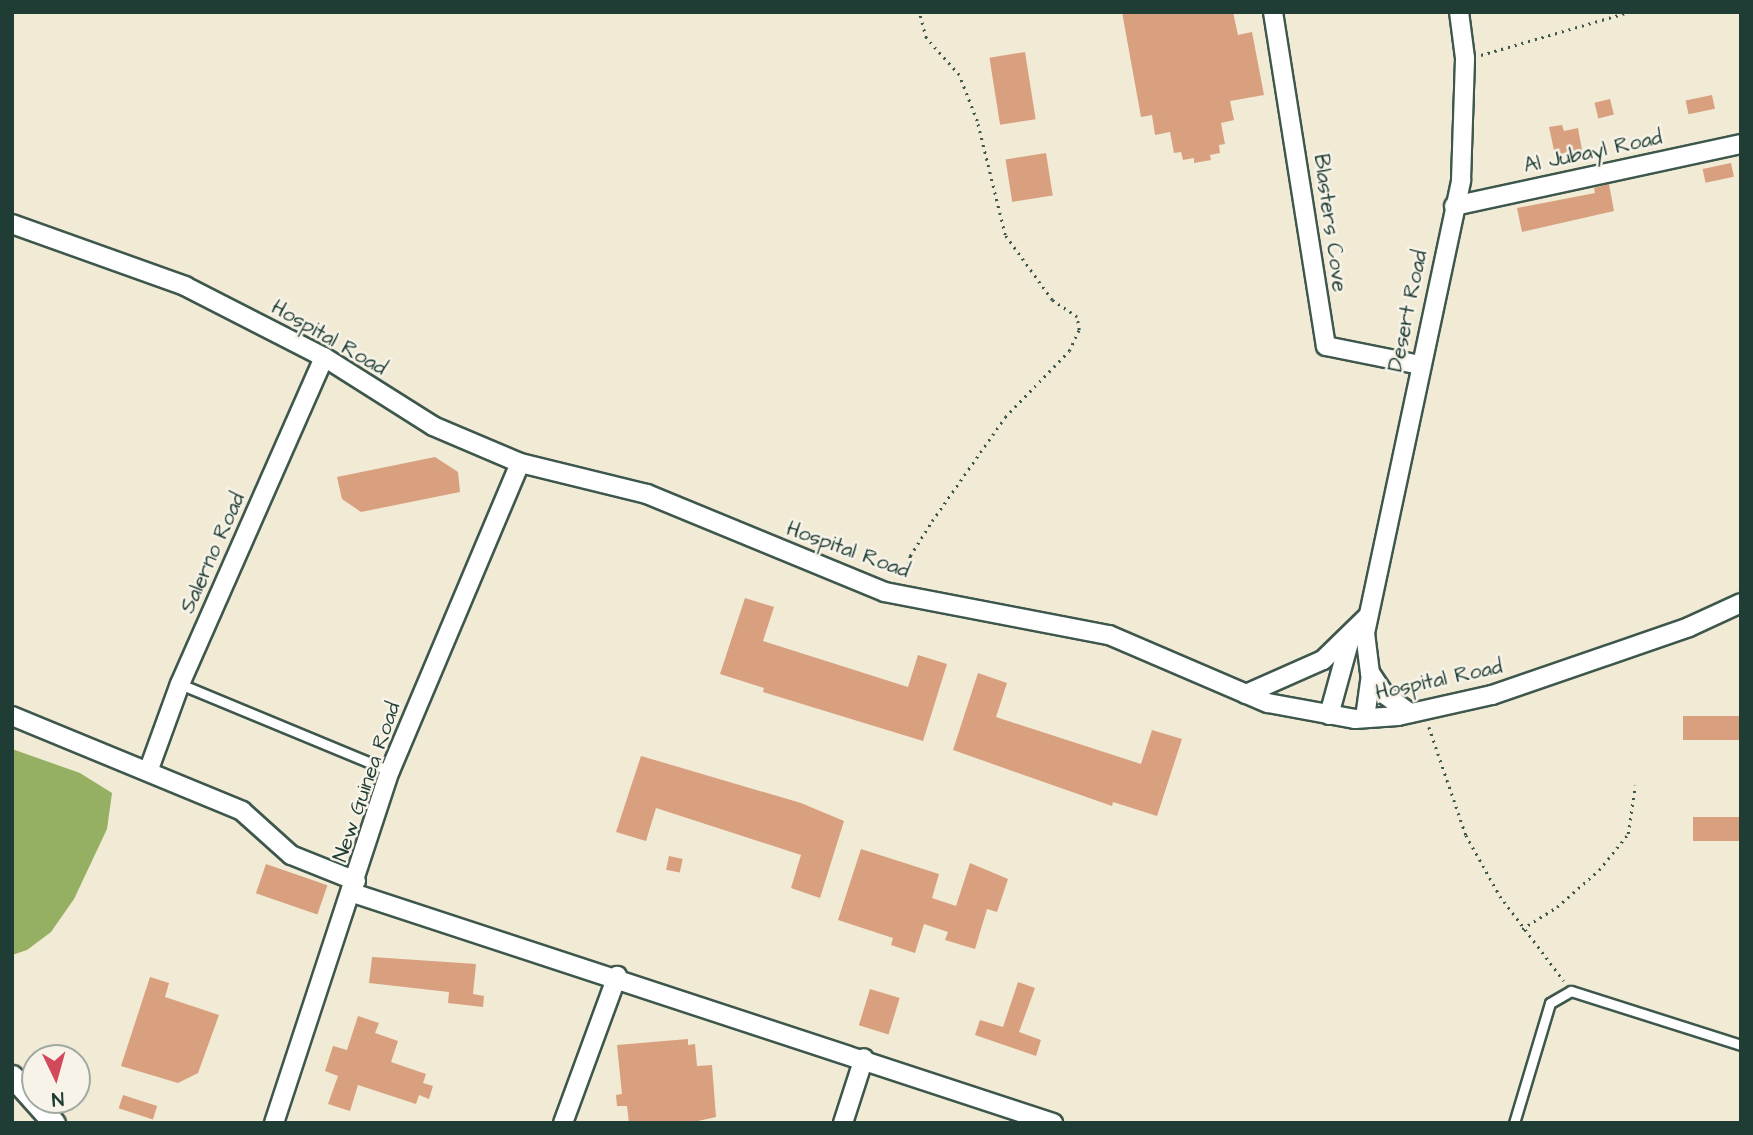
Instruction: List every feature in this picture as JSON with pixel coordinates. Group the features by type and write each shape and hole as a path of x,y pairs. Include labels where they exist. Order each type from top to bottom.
{"street":[{"name":"Blasters Cove","path":"1273,12 1326,346 1420,365"},
{"name":"Desert Road","path":"1417,712 1385,695 1371,674 1364,653 1367,617 1461,180 1465,58 1459,12"},
{"name":"Al Jubayl Road","path":"1454,206 1741,144"},
{"name":"Hospital Road","path":"12,224 185,286 324,357 433,426 520,463 647,494 901,595 1109,635 1246,694 1329,715 1365,718 1417,712 1492,695 1689,627 1741,603"},
{"name":"Salerno Road","path":"149,769 180,684 324,357"},
{"name":"New Guinea Road","path":"274,1123 355,887 390,771 520,463"},
{"name":"Desert Road","path":"1246,694 1323,660 1367,617"},
{"name":"Desert Road","path":"1329,715 1351,635"},
{"name":"Desert Road","path":"1365,718 1371,674"},
{"path":"12,716 149,769 242,811 291,856 355,887 1053,1123"},
{"path":"563,1123 617,976"},
{"path":"843,1123 864,1058"},
{"path":"12,1076 54,1123"}],"lane":[{"path":"180,684 390,771"},
{"path":"1514,1123 1550,1003 1571,991 1741,1045"}],"path":[{"path":"901,595 910,556 932,521 1005,417 1069,351 1079,330 1077,317 1052,300 1005,235 977,121 959,75 926,38 919,12"},
{"path":"1465,58 1525,46 1629,12"},
{"path":"1417,712 1466,835 1522,929 1571,991"},
{"path":"1522,929 1557,907 1600,870 1628,834 1635,786"}],"green space":[{"path":"12,749 80,773 112,793 107,829 74,899 51,932 27,950 12,955"}],"building":[{"path":"1122,12 1233,12 1238,35 1252,32 1264,95 1230,101 1234,120 1221,123 1225,144 1219,145 1220,153 1210,155 1211,160 1194,163 1194,158 1183,160 1181,152 1174,153 1170,132 1155,135 1152,115 1141,117"},
{"path":"1025,52 1036,119 1000,125 989,58"},
{"path":"1712,95 1715,109 1689,114 1686,101"},
{"path":"1610,99 1614,115 1598,118 1594,103"},
{"path":"1562,125 1564,131 1578,128 1582,150 1555,155 1549,127"},
{"path":"1046,153 1053,195 1012,202 1006,159"},
{"path":"1731,163 1734,177 1706,183 1703,169"},
{"path":"1609,184 1614,211 1522,232 1517,208 1595,193 1594,188"},
{"path":"435,457 458,472 460,492 361,512 342,499 337,477"},
{"path":"745,598 774,607 763,641 908,687 918,655 947,664 923,741 763,692 764,688 720,674"},
{"path":"978,673 1007,683 996,717 1141,764 1152,730 1182,739 1157,816 1113,802 1112,806 953,750"},
{"path":"1683,716 1741,716 1741,740 1683,740"},
{"path":"641,756 801,803 844,821 820,898 791,888 801,855 656,808 646,841 616,832"},
{"path":"1693,817 1741,817 1741,841 1693,841"},
{"path":"861,849 939,874 932,898 956,906 970,863 1008,879 997,912 987,909 975,949 945,940 948,932 924,924 915,953 891,945 893,938 838,920"},
{"path":"669,856 683,859 680,873 666,870"},
{"path":"266,864 327,885 317,914 256,893"},
{"path":"372,957 476,964 473,994 484,996 483,1007 448,1003 449,992 369,983"},
{"path":"150,977 169,983 165,997 219,1015 198,1073 178,1083 121,1066"},
{"path":"1018,982 1035,988 1019,1032 1041,1040 1036,1056 975,1035 980,1020 1003,1027"},
{"path":"870,989 900,998 889,1034 859,1025"},
{"path":"358,1016 379,1023 375,1033 398,1041 391,1062 426,1074 423,1083 433,1086 429,1099 419,1095 416,1104 358,1085 350,1111 328,1104 338,1076 325,1071 333,1046 347,1050"},
{"path":"688,1039 688,1045 695,1044 697,1066 712,1065 716,1117 689,1123 629,1123 627,1106 617,1106 616,1095 622,1094 617,1045"},
{"path":"123,1095 157,1106 153,1119 119,1108"}]}
